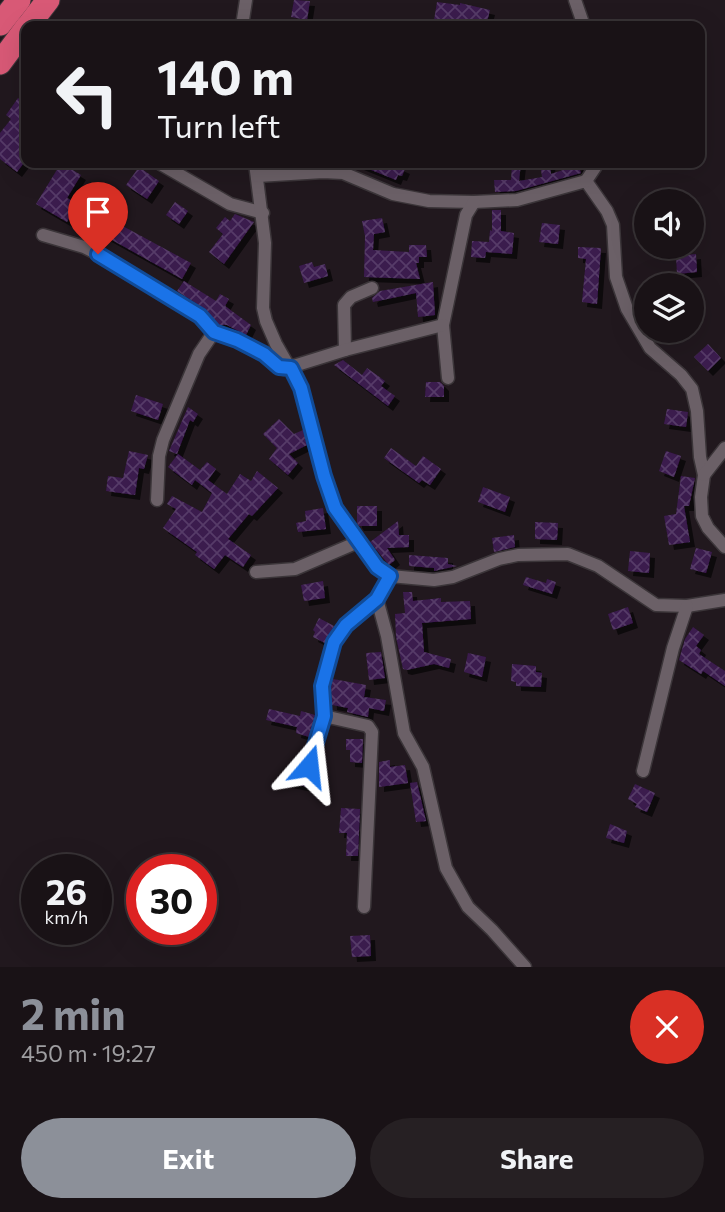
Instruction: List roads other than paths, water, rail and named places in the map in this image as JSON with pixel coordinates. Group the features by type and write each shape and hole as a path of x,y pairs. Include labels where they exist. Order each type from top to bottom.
{"highway":[{"path":"0,24 19,0"},
{"path":"32,21 48,0"},
{"path":"0,63 21,35"}],"street":[{"path":"243,21 246,0"},
{"path":"575,0 582,21"},
{"path":"168,168 230,204 263,213"},
{"path":"595,168 586,181 517,200 474,202 429,201 393,194 343,173 257,169 266,257 263,308 276,344 301,388 328,491 335,508 377,567 390,576 434,580 453,577 517,555 568,554 598,566 656,604 687,606 725,600"},
{"path":"586,181 607,211 613,225 616,277 642,338 692,389 704,475 702,516 708,528 725,547"},
{"path":"448,379 443,325 466,215 474,202"},
{"path":"43,235 98,254 200,316 214,332 264,354 279,367 291,368 345,350 443,325"},
{"path":"345,350 344,305 351,297 372,288"},
{"path":"157,500 159,456 163,440 199,354 214,332"},
{"path":"704,475 725,447"},
{"path":"256,572 295,569 358,542"},
{"path":"309,766 324,716 322,686 334,642 346,625 377,599 390,576"},
{"path":"377,599 387,636 404,733 423,767 446,868 468,906 525,967"},
{"path":"643,771 673,648 687,606"},
{"path":"324,716 368,726 372,732 363,907"}]}
